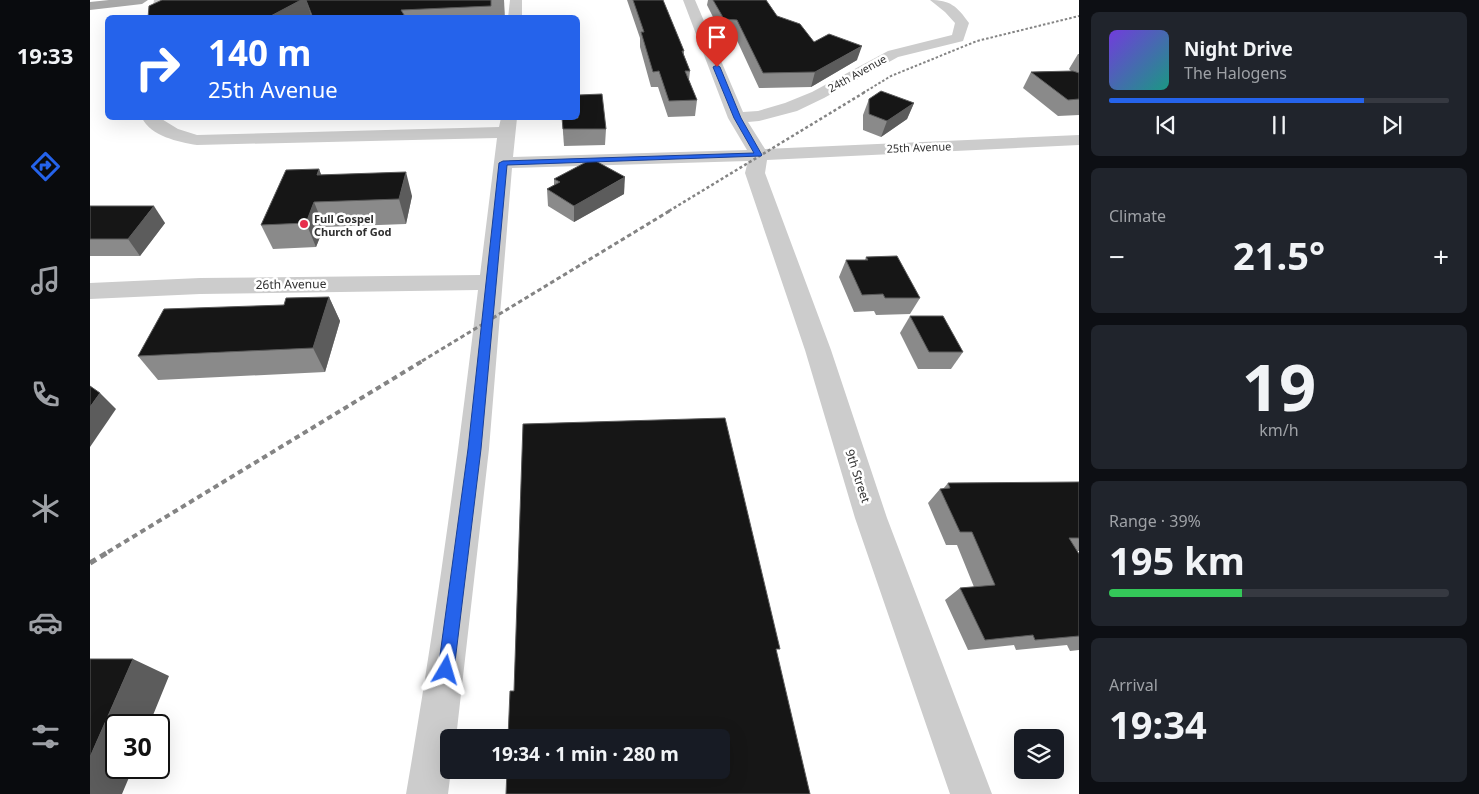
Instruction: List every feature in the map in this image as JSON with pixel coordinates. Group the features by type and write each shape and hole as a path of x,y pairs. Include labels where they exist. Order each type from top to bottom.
{"main road":[{"path":"90,6 142,0"}],"street":[{"path":"158,15 160,0"},
{"path":"515,15 516,0"},
{"path":"689,0 737,118 759,155"},
{"name":"24th Avenue","path":"737,118 759,116 791,107 818,95 893,54 958,38 962,23 950,9 936,0"},
{"path":"152,120 159,127 176,136 197,140 508,125 474,449 446,670 427,794"},
{"name":"25th Avenue","path":"503,163 759,155 1079,140"},
{"name":"9th Street","path":"759,155 755,173 768,215 818,350 871,518 971,794"},
{"name":"26th Avenue","path":"90,291 210,286 492,282"}],"building":[{"path":"162,0 301,0 273,15 148,15 149,6"},
{"path":"306,0 491,0 491,6 401,10 404,15 312,15"},
{"path":"633,0 663,0 684,51 682,51 690,71 685,71 697,100 669,101 659,71 653,72 641,32 644,32"},
{"path":"713,0 766,0 777,16 800,24 814,42 829,34 862,46 815,72 763,73 737,20 724,19"},
{"path":"1073,71 1079,73 1079,99 1068,100 1031,72"},
{"path":"881,91 914,103 887,121 869,114 869,99"},
{"path":"602,94 606,129 563,129 562,120 580,120 580,95"},
{"path":"592,159 625,177 574,206 547,189 560,182 554,179"},
{"path":"319,169 317,175 406,172 399,199 314,202 306,223 261,225 286,170"},
{"path":"90,206 154,206 128,239 90,239"},
{"path":"897,256 920,298 885,298 883,294 862,295 846,260 868,260 866,257"},
{"path":"329,297 313,348 138,356 164,309 284,305 286,298"},
{"path":"910,316 943,316 963,352 929,352"},
{"path":"90,386 100,393 90,407"},
{"path":"725,418 780,649 776,649 810,794 506,794 507,779 730,779 730,729 508,729 510,691 514,691 523,424"},
{"path":"1079,482 1079,538 1069,538 1079,554 1079,636 1035,640 1033,635 985,640 960,588 995,585 972,532 960,532 940,489 950,488 948,483"},
{"path":"90,659 133,659 109,714 105,714 105,723 90,757"}],"railway":[{"path":"863,93 891,76 977,41 1079,16"},
{"path":"669,211 865,92"},
{"path":"422,361 671,210"},
{"path":"108,552 424,360"},
{"path":"90,563 110,551"}],"place":[{"name":"Full Gospel Church of God","path":"304,224"}],"route":[{"path":"446,670 474,449 503,163 759,155 737,118 717,67"}]}
